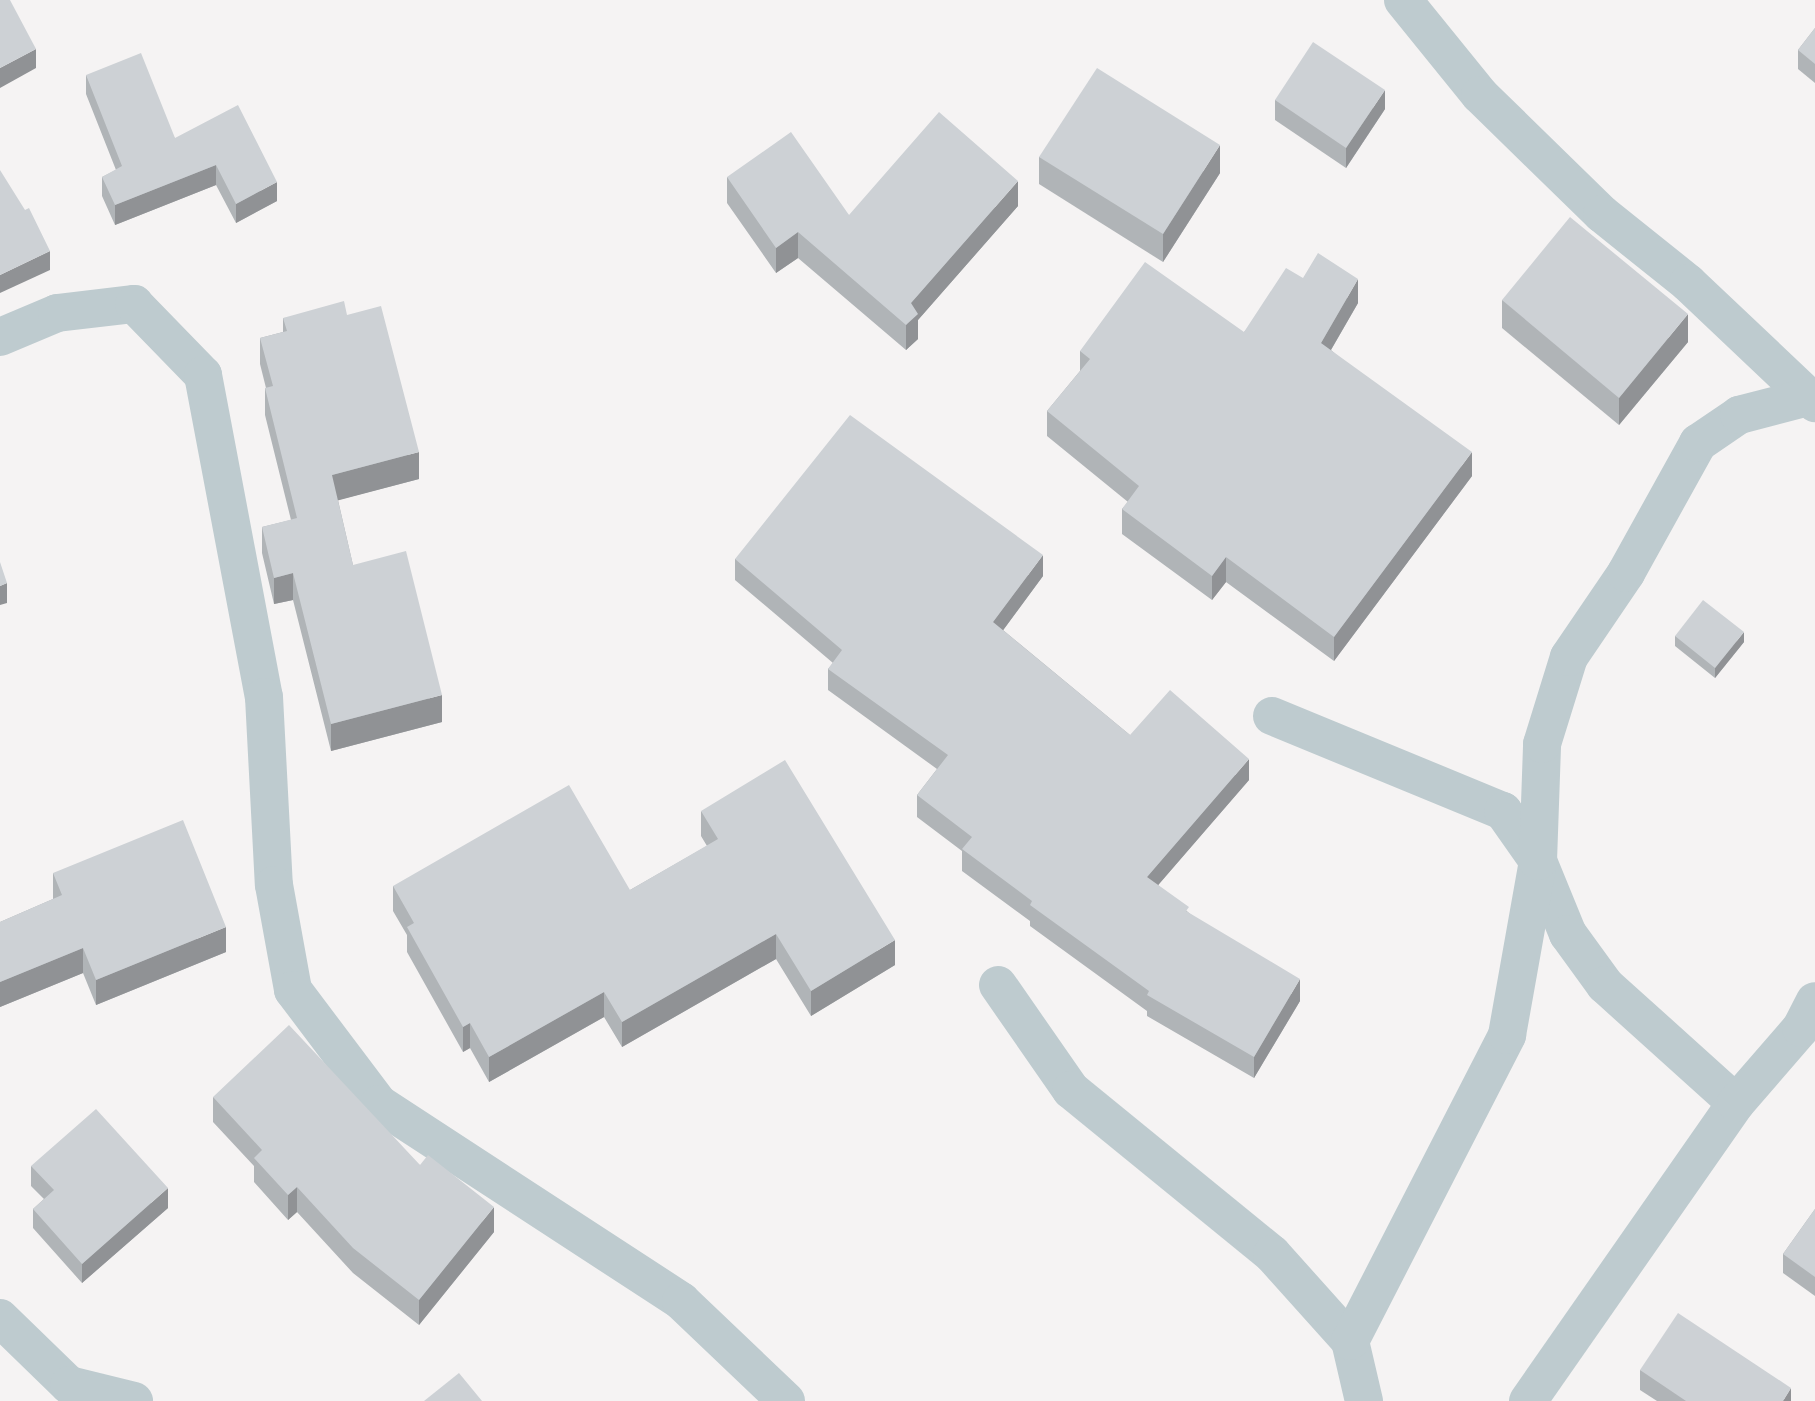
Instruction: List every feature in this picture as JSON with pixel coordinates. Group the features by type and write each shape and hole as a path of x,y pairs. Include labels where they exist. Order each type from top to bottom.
{"street":[{"path":"1403,0 1480,95 1602,214 1688,283 1812,400"},
{"path":"0,337 57,313 134,304 203,375 264,697 274,885 293,990 379,1104 681,1301 786,1401"},
{"path":"1350,1341 1507,1035 1538,861 1542,744 1569,657 1626,573 1698,443 1739,415 1812,400"},
{"path":"1272,716 1503,811 1538,861 1568,934 1605,985 1736,1103"},
{"path":"998,985 1071,1090 1272,1254 1350,1341 1364,1401"},
{"path":"1528,1401 1736,1103 1801,1028 1815,1001"},
{"path":"0,1318 69,1385 134,1401"}],"building":[{"path":"0,0 10,0 36,49 0,68"},
{"path":"1815,28 1815,64 1798,50"},
{"path":"1313,42 1385,90 1346,148 1275,100"},
{"path":"141,53 175,138 238,105 277,182 236,204 216,165 115,205 102,177 122,166 86,75"},
{"path":"1097,68 1220,145 1163,234 1039,157"},
{"path":"939,112 1018,181 911,303 918,314 906,325 798,232 776,248 727,177 791,132 849,215"},
{"path":"0,170 25,210 29,208 50,251 0,275"},
{"path":"1570,217 1688,314 1619,398 1502,300"},
{"path":"1318,253 1358,279 1321,343 1472,452 1334,637 1226,557 1212,576 1122,509 1139,486 1047,411 1090,359 1080,351 1145,262 1244,332 1286,268 1303,278"},
{"path":"344,301 347,315 381,306 419,452 332,475 353,565 406,551 442,695 331,724 293,573 274,578 262,527 297,518 265,388 273,386 260,338 287,331 283,318"},
{"path":"850,415 1043,555 993,622 1130,735 1170,690 1249,759 1147,877 1189,907 1186,911 1300,979 1254,1057 1147,995 1149,991 1030,905 1032,901 962,849 972,837 917,795 948,755 828,669 842,650 735,559"},
{"path":"0,562 7,583 0,586"},
{"path":"1703,600 1744,632 1715,668 1675,636"},
{"path":"785,760 895,940 811,991 776,934 622,1022 604,992 489,1057 470,1023 463,1027 407,927 414,923 393,886 569,785 630,890 718,839 701,811"},
{"path":"183,820 226,927 96,980 83,948 0,982 0,922 62,895 53,873"},
{"path":"289,1025 420,1165 428,1155 494,1207 419,1300 353,1248 297,1187 288,1195 254,1158 262,1150 213,1097"},
{"path":"96,1109 168,1188 82,1264 33,1209 54,1190 31,1166"},
{"path":"1815,1209 1815,1277 1783,1254"},
{"path":"1678,1313 1791,1388 1783,1401 1686,1401 1640,1370"},
{"path":"459,1373 482,1401 424,1401"}]}
